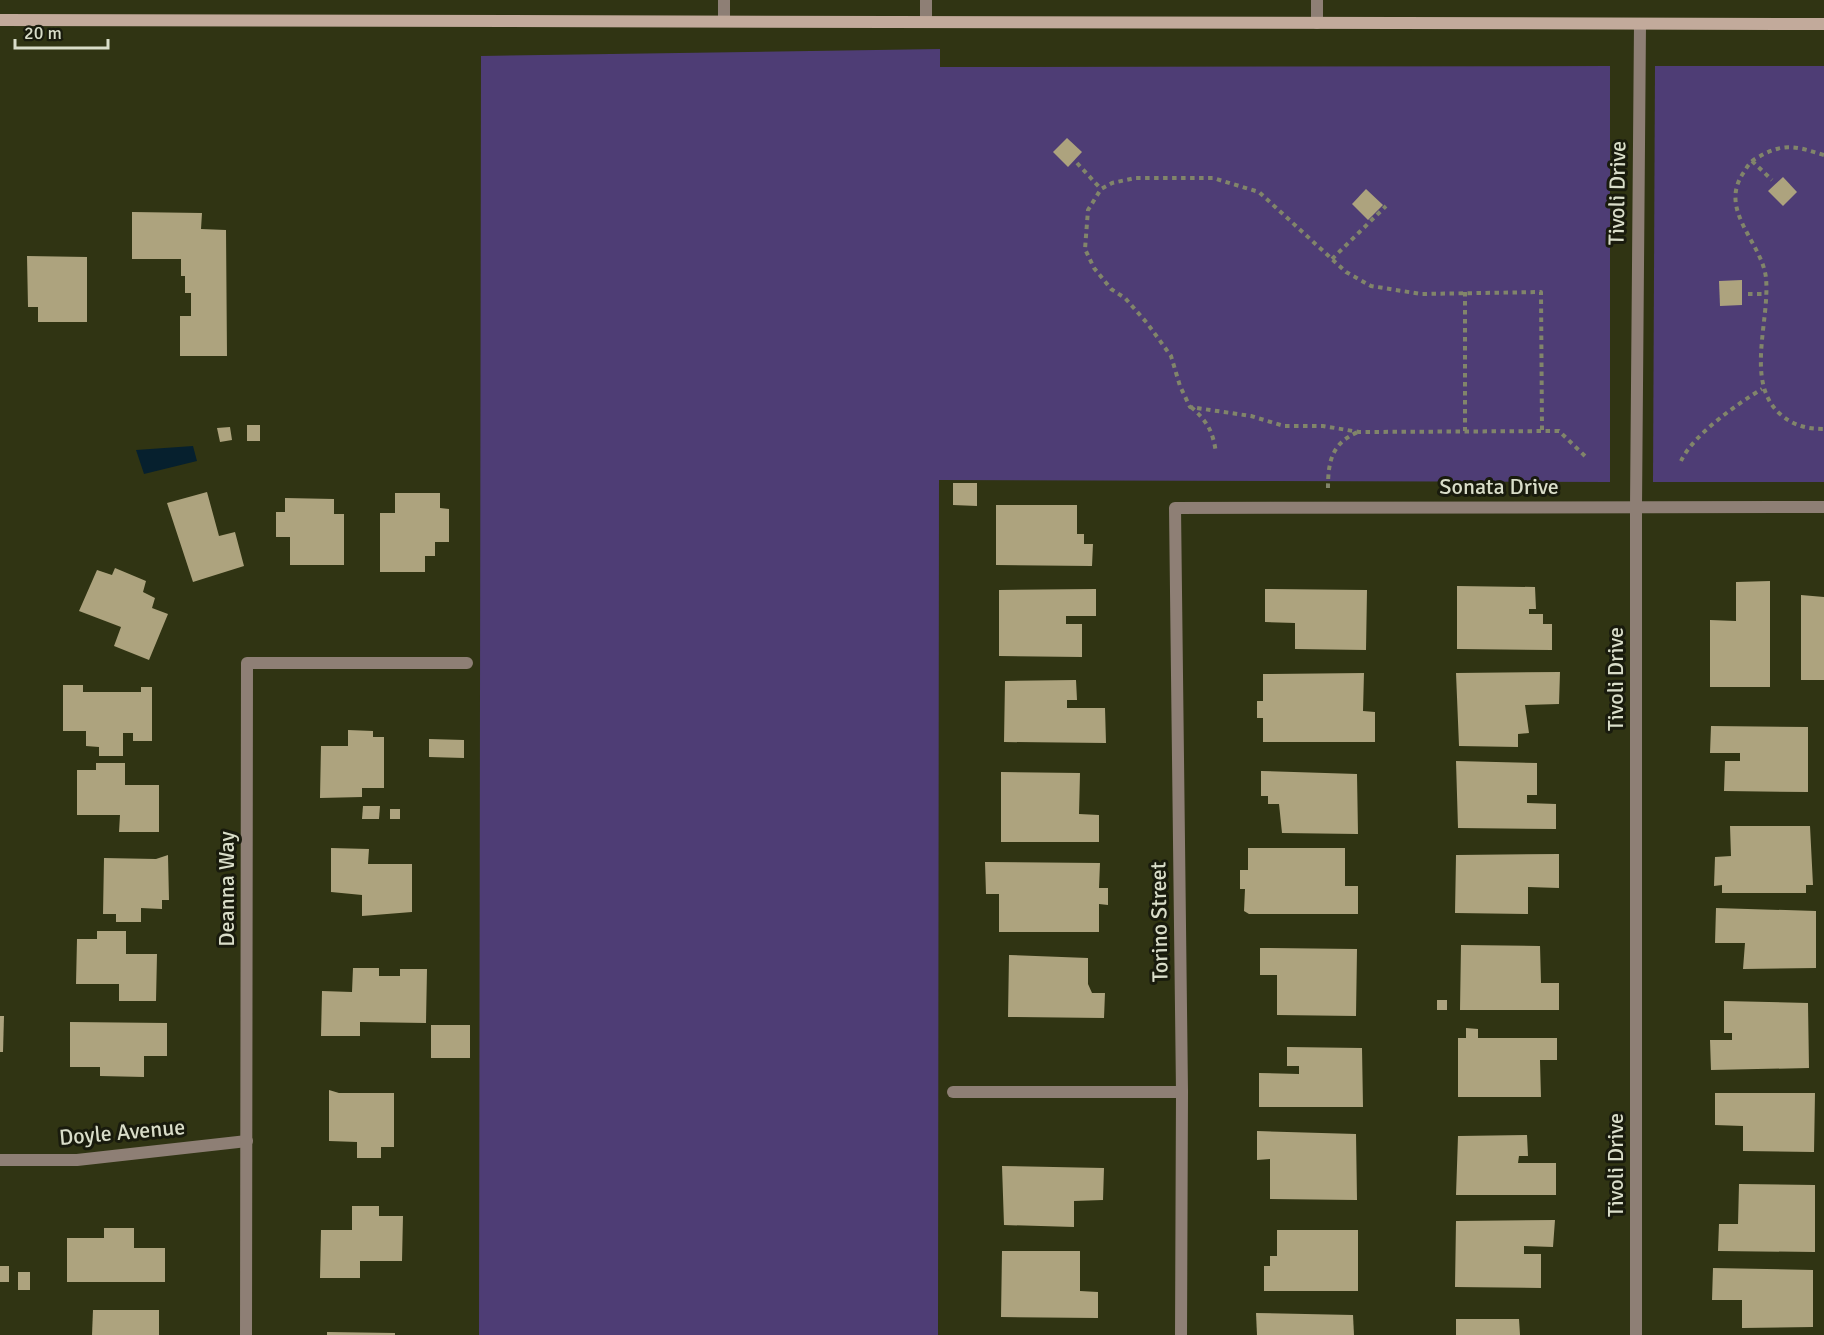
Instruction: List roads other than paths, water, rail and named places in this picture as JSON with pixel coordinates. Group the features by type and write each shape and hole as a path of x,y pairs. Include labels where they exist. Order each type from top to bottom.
{"street":[{"path":"724,0 724,21"},
{"path":"926,0 926,22"},
{"path":"1317,0 1317,23"},
{"path":"0,20 1824,24"},
{"name":"Tivoli Drive","path":"1635,1335 1635,506 1640,24"},
{"name":"Sonata Drive","path":"1175,508 1824,507"},
{"name":"Torino Street","path":"1175,508 1182,1092 1181,1335"},
{"name":"Deanna Way","path":"246,1335 247,663 467,663"},
{"path":"952,1092 1182,1092"},
{"name":"Doyle Avenue","path":"0,1160 77,1160 247,1141"}],"water":[{"path":"193,446 197,461 144,474 136,450"}]}
